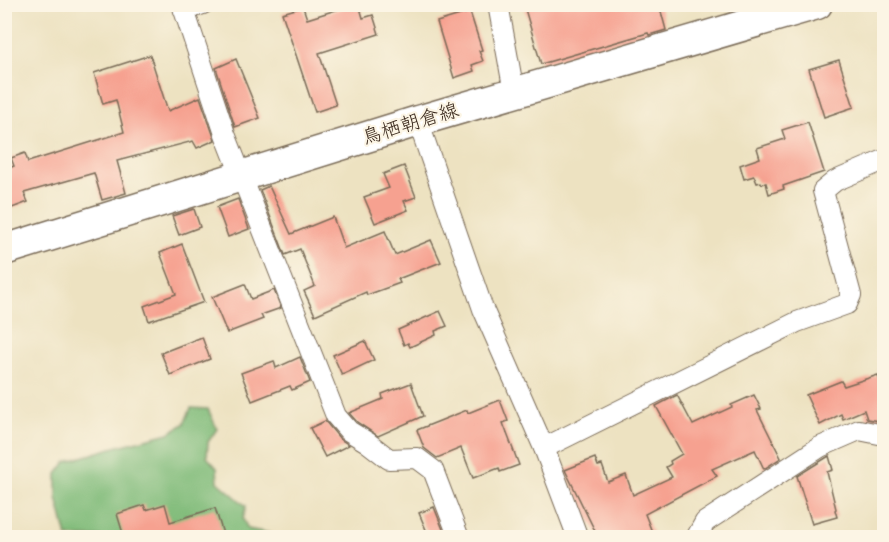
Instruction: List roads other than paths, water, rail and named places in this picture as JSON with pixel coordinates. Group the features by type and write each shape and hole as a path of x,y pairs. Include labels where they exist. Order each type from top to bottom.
{"main road":[{"name":"鳥栖朝倉線","path":"4,250 418,121 817,4"}],"street":[{"path":"498,4 514,92"},
{"path":"190,6 209,91 336,416 349,431 389,459 417,458 433,470 459,537"},
{"path":"418,121 483,309 544,448 578,537"},
{"path":"544,448 797,322 846,304 850,295 823,191 835,182 885,160"},
{"path":"696,537 705,522 713,516 820,447 859,430 885,435"}]}
